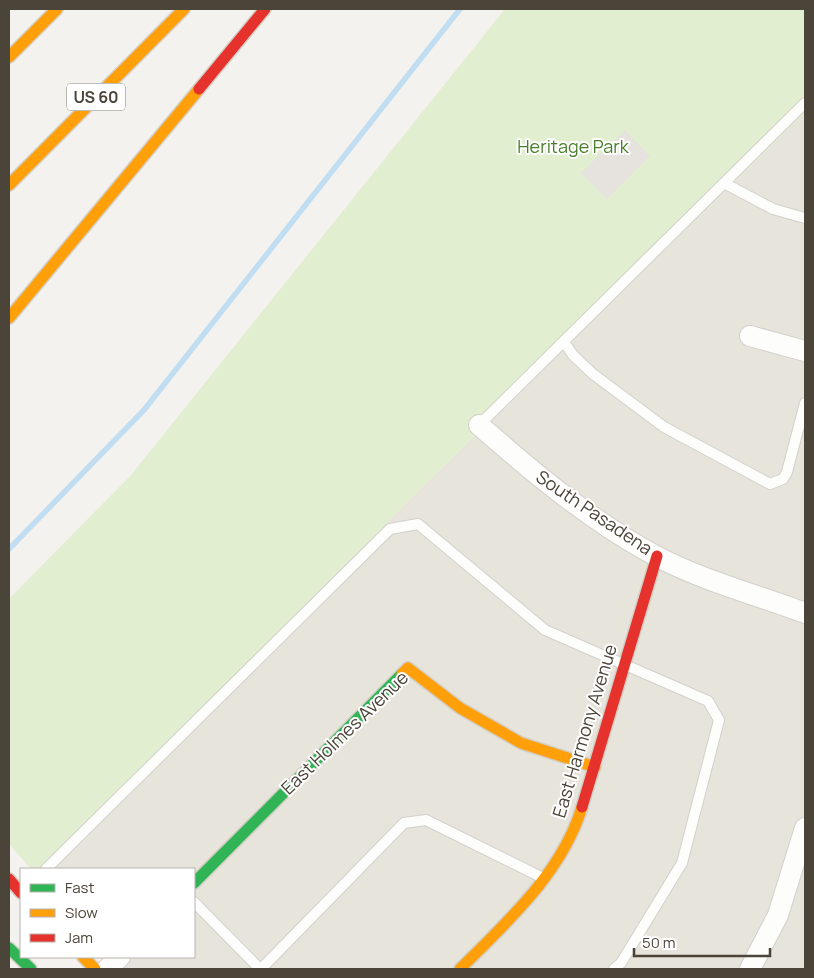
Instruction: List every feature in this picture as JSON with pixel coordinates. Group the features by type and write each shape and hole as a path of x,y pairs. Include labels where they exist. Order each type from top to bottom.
{"main road":[{"path":"9,57 57,9"},
{"name":"US 60","path":"9,185 184,9"},
{"path":"9,318 265,9"},
{"name":"East Harmony Avenue","path":"460,969 520,910 544,878 576,826 595,767 623,664 657,556"},
{"name":"East Holmes Avenue","path":"195,882 408,668 460,708 506,735 558,756 595,767"},
{"path":"9,879 20,892"},
{"path":"9,948 31,969"},
{"path":"84,958 95,969"}],"street":[{"path":"750,336 805,351"},
{"name":"South Pasadena","path":"479,425 536,474 596,520 657,556 805,613"},
{"path":"750,969 778,915 805,828"}],"lane":[{"path":"479,425 805,103"},
{"path":"724,184 773,209 805,218"},
{"path":"564,342 573,355 593,374 664,427 770,484 783,479 787,472 805,403"},
{"path":"47,868 390,530 418,524 545,630 708,701 720,720 682,862 621,963 614,969"},
{"path":"195,903 260,969 404,823 426,820 544,878"}],"shaded area":[{"path":"805,113 805,969 117,969 107,958 195,958 195,868 55,868 408,501"},
{"path":"625,130 650,156 607,199 581,173"}],"green space":[{"name":"Heritage Park","path":"505,9 805,9 805,113 408,501 55,868 30,868 9,844 9,599 131,475"}],"waterway":[{"path":"9,549 144,410 460,9"}],"traffic: fast":[{"path":"195,882 402,674"},
{"path":"9,948 31,969"}],"traffic: slow":[{"path":"9,57 57,9"},
{"path":"9,185 184,9"},
{"path":"9,318 199,89"},
{"path":"402,674 408,668 460,708 521,743 595,767"},
{"path":"460,969 514,914 547,875 573,831 582,807"},
{"path":"84,958 95,969"}],"traffic: jam":[{"path":"199,89 265,9"},
{"path":"582,807 657,556"},
{"path":"9,879 20,892"}]}
